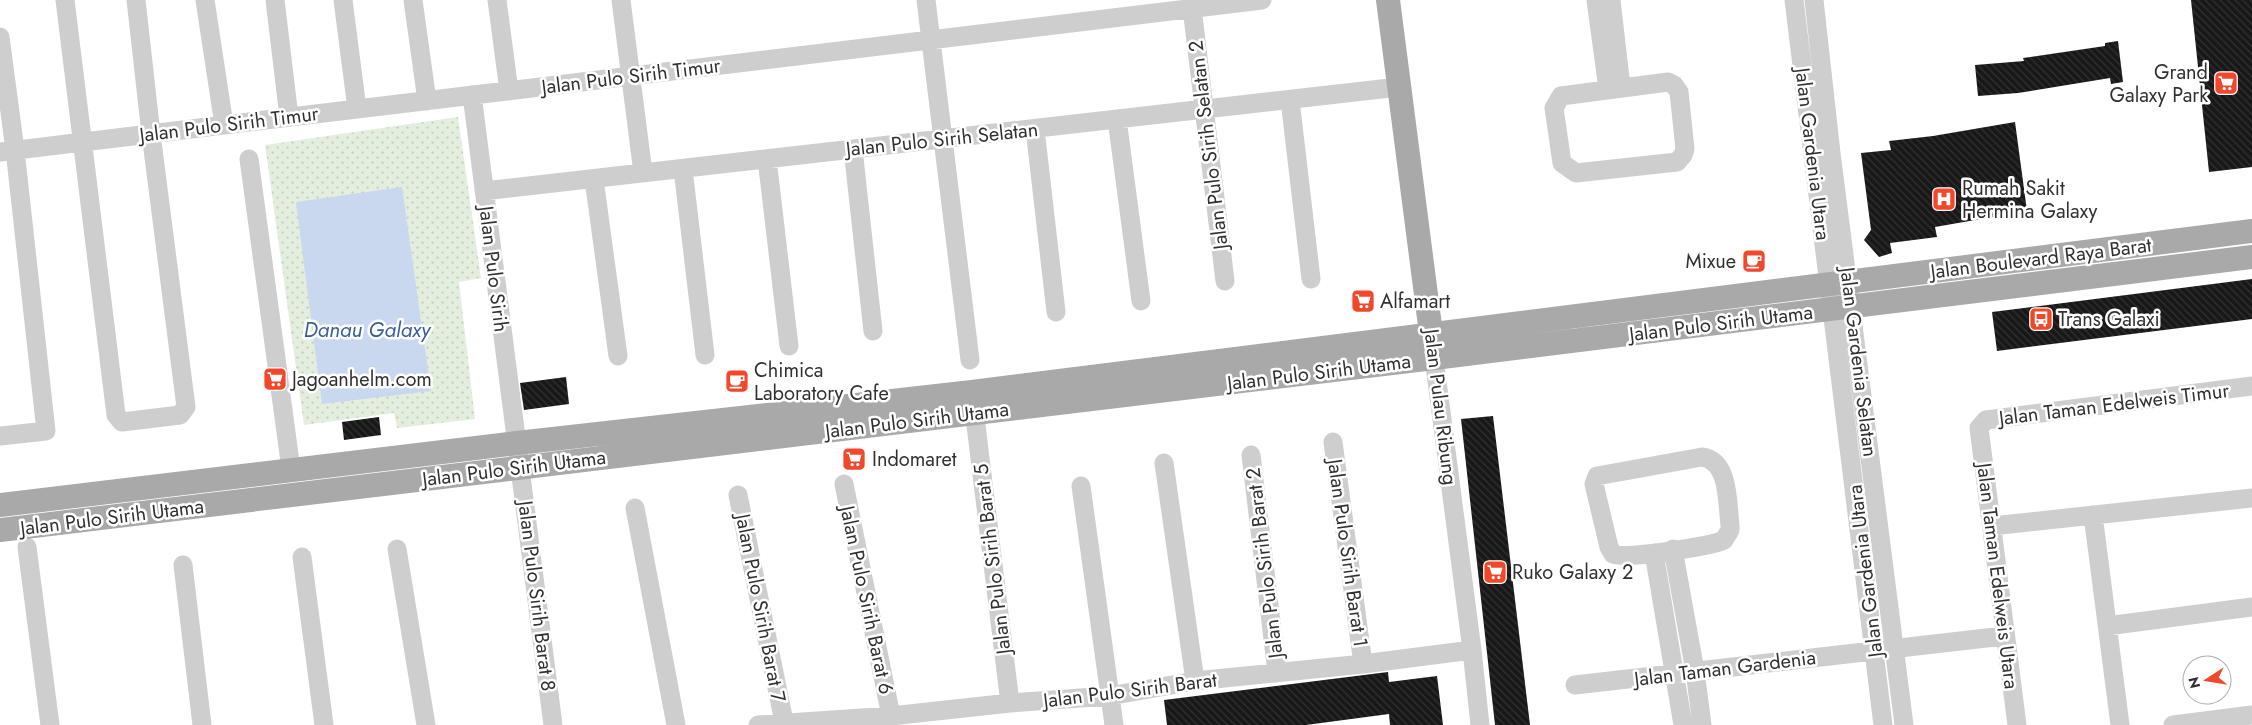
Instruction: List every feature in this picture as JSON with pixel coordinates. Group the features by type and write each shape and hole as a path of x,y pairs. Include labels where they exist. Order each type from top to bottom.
{"main road":[{"name":"Jalan Pulau Ribung","path":"1388,0 1434,358"},
{"name":"Jalan Boulevard Raya Barat","path":"1840,283 2252,232"},
{"name":"Jalan Boulevard Raya Barat","path":"1843,308 1923,296 2252,257"},
{"path":"1920,273 1923,296"},
{"name":"Jalan Pulo Sirih Utama","path":"0,505 517,443 973,403 1434,358 1508,336 1759,292 1840,283"},
{"path":"1759,292 1762,318"},
{"name":"Jalan Pulo Sirih Utama","path":"0,530 520,467 973,403 1358,343 1432,335 1508,336 1762,318 1843,308"},
{"path":"1358,343 1360,366"}],"street":[{"path":"65,0 116,415 122,422 180,415 186,407 136,0"},
{"path":"205,0 224,125"},
{"path":"275,0 289,117"},
{"path":"343,0 357,109"},
{"path":"413,0 427,101"},
{"path":"497,0 509,91"},
{"path":"621,0 643,173"},
{"path":"926,0 970,360"},
{"name":"Jalan Pulo Sirih Timur","path":"7,151 1262,0"},
{"path":"1596,0 1615,88"},
{"path":"1611,0 1615,88"},
{"name":"Jalan Gardenia Utara","path":"1794,0 1840,283"},
{"name":"Jalan Gardenia Selatan","path":"1814,0 1831,153 1843,308 1895,648 1904,725"},
{"name":"Jalan Pulo Sirih Selatan 2","path":"1192,8 1225,281"},
{"path":"0,37 7,151 46,431 0,436"},
{"path":"1668,82 1674,85 1678,92 1685,149 1677,162 1576,173 1562,163 1554,108 1561,96 1615,88 1668,82"},
{"name":"Jalan Pulo Sirih Selatan","path":"484,191 1399,87"},
{"name":"Jalan Pulo Sirih","path":"472,95 520,467"},
{"path":"1290,100 1311,279"},
{"path":"1117,119 1141,302"},
{"path":"1035,129 1056,312"},
{"path":"853,149 873,331"},
{"path":"249,159 291,469"},
{"path":"766,159 789,346"},
{"path":"683,169 705,355"},
{"path":"594,179 618,356"},
{"name":"Jalan Gardenia Utara","path":"1843,308 1874,651 1883,725"},
{"name":"Jalan Pulau Ribung","path":"1434,358 1480,725"},
{"name":"Jalan Taman Edelweis Timur","path":"1979,428 1986,420 2252,386"},
{"name":"Jalan Pulo Sirih Barat 5","path":"973,403 1010,703"},
{"name":"Jalan Taman Edelweis Utara","path":"1979,428 2016,725"},
{"name":"Jalan Pulo Sirih Barat 1","path":"1333,442 1364,664"},
{"name":"Jalan Pulo Sirih Barat 2","path":"1251,455 1277,672"},
{"path":"1702,457 1715,461 1723,472 1730,530 1724,540 1654,553 1621,556 1611,551 1594,484 1595,478 1600,474 1702,457"},
{"path":"1164,463 1195,681"},
{"name":"Jalan Pulo Sirih Barat 8","path":"520,467 553,725"},
{"name":"Jalan Pulo Sirih Barat 6","path":"844,484 891,716"},
{"path":"1081,486 1114,725"},
{"name":"Jalan Pulo Sirih Barat 7","path":"738,495 784,722"},
{"path":"1992,526 2252,498"},
{"path":"635,508 676,725"},
{"path":"2093,515 2120,725"},
{"path":"27,547 50,725"},
{"path":"397,548 426,725"},
{"path":"1673,550 1695,671 1702,725"},
{"path":"1654,553 1683,725"},
{"path":"302,556 324,725"},
{"path":"183,565 202,725"},
{"path":"2107,626 2252,607"},
{"name":"Jalan Taman Gardenia","path":"1575,685 2004,636"},
{"name":"Jalan Pulo Sirih Barat","path":"758,725 784,722 832,722 1010,703 1109,696 1195,681 1364,664 1472,650"},
{"path":"2173,725 2252,715"}],"green space":[{"path":"458,117 481,278 459,282 475,419 397,428 394,413 304,425 265,145"}],"water":[{"name":"Danau Galaxy","path":"402,187 431,391 322,404 296,202"}],"building":[{"name":"Grand Galaxy Park","path":"2191,0 2252,0 2252,167 2209,172"},
{"path":"2118,41 2123,82 2111,84 2110,78 2018,93 1978,96 1975,65 2024,61 2023,58 2105,46 2105,43"},
{"path":"2015,122 2027,211 1935,227 1937,237 1890,243 1892,253 1879,257 1864,240 1871,230 1861,153 1891,150 1889,141 1933,136"},
{"path":"2252,279 2252,319 1997,351 1992,312"},
{"path":"566,377 569,404 524,410 520,383"},
{"name":"Ruko Galaxy 2","path":"1493,416 1530,725 1495,725 1461,419"},
{"path":"379,417 381,435 344,440 342,422"},
{"path":"1388,672 1389,682 1437,676 1443,725 1390,725 1389,714 1306,725 1167,725 1164,700"}],"place":[{"name":"Grand Galaxy Park","path":"2226,83"},
{"name":"Rumah Sakit Hermina Galaxy","path":"1944,199"},
{"name":"Mixue","path":"1754,261"},
{"name":"Alfamart","path":"1363,301"},
{"name":"Trans Galaxi","path":"2041,319"},
{"name":"Jagoanhelm.com","path":"275,379"},
{"name":"Chimica Laboratory Cafe","path":"737,381"},
{"name":"Indomaret","path":"854,459"},
{"name":"Ruko Galaxy 2","path":"1495,572"}]}
